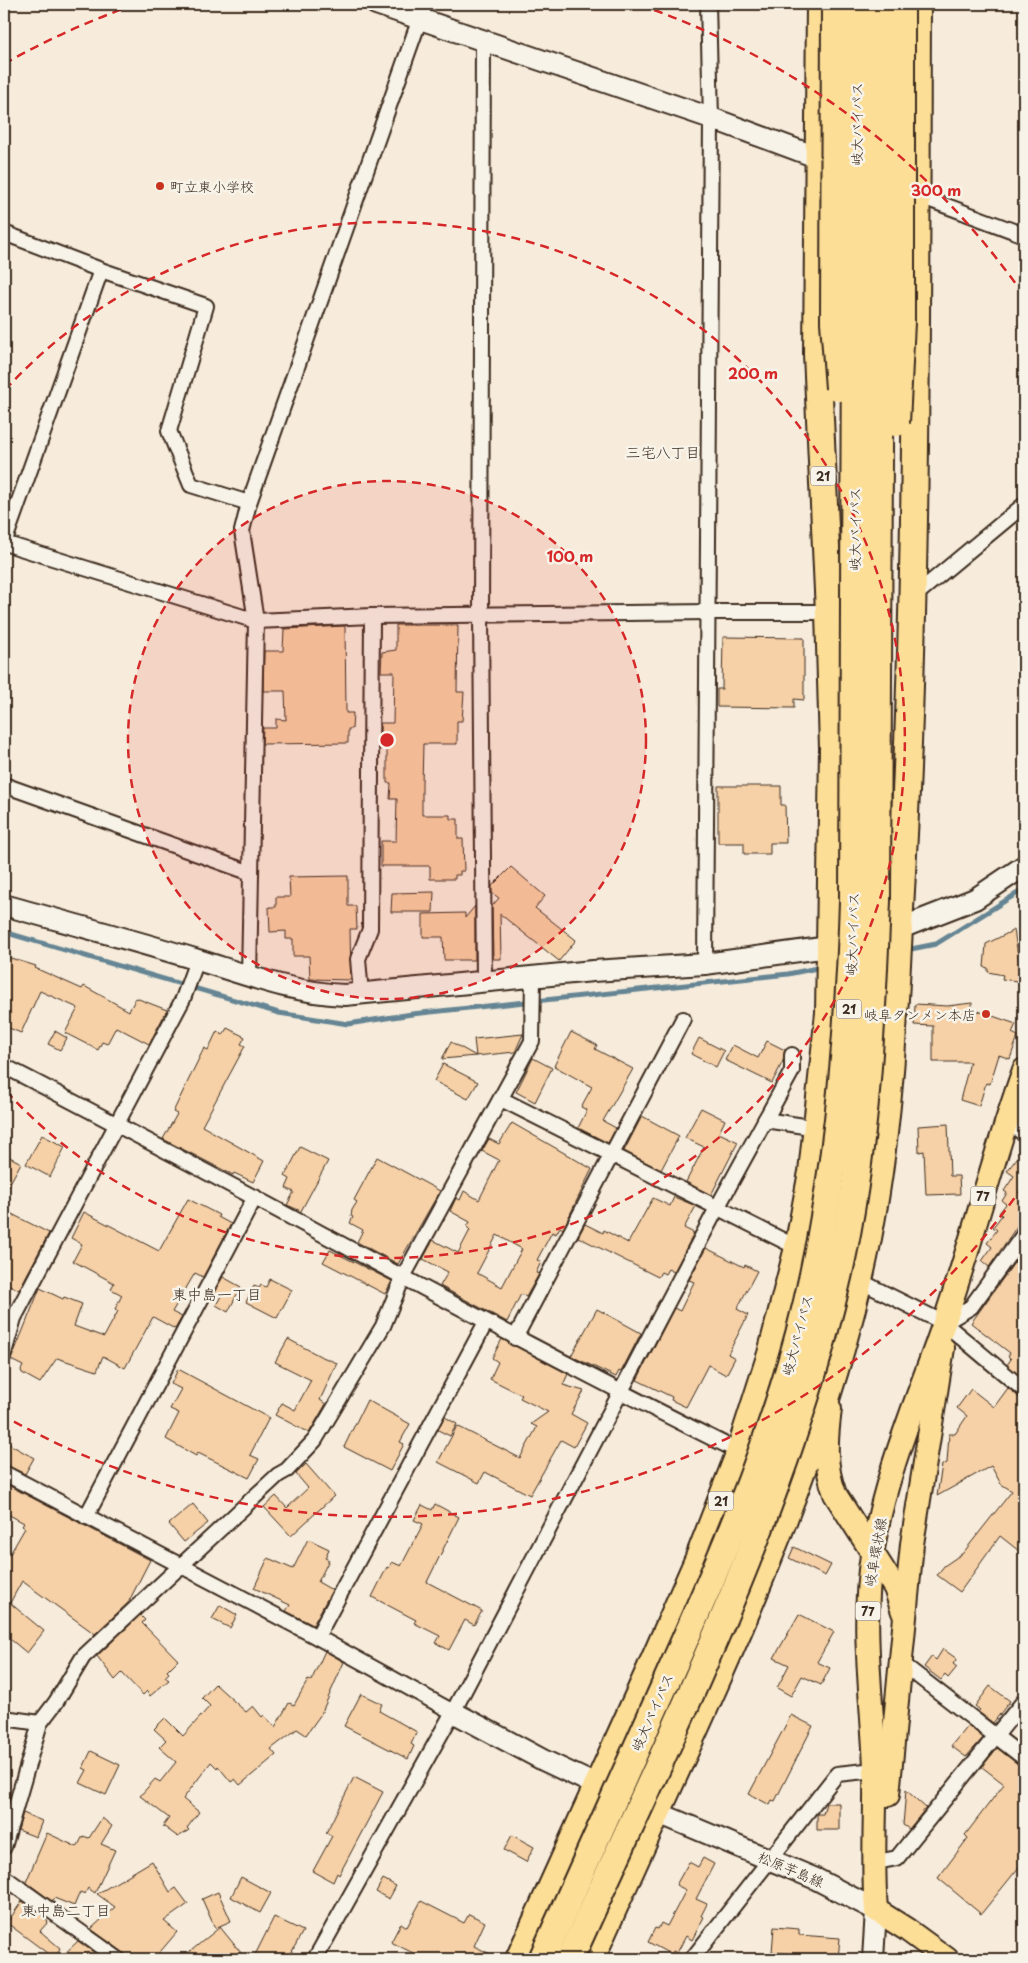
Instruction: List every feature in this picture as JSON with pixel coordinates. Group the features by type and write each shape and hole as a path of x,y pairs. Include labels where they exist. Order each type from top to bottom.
{"highway":[{"name":"21","path":"519,1959 694,1568 740,1452 771,1354 798,1248 812,1172 829,1014 833,748 829,612 817,354 820,4"},
{"name":"21","path":"835,4 834,322 854,626"},
{"name":"岐大バイパス","path":"542,1959 706,1595 758,1461 799,1333 814,1268 841,1110 849,1007 854,806 856,4"},
{"name":"岐大バイパス","path":"570,1959 699,1671 783,1465 822,1338 839,1273 852,1200 865,1108 873,1005 879,767 881,4"},
{"name":"21","path":"879,767 901,322 901,4"},
{"path":"591,1959 658,1814 800,1479 835,1374 859,1280 876,1196 889,1107 909,743 913,597 918,4"},
{"path":"812,1172 844,1144 865,939 872,782 909,743"}],"main road":[{"name":"岐阜環状線","path":"876,1910 872,1868 875,1770 868,1608 872,1552 894,1468 924,1375 944,1323 1006,1120 1024,1070"},
{"name":"岐阜環状線","path":"876,1910 912,1544 942,1365 944,1323"},
{"path":"835,1374 826,1443 829,1477 835,1494 900,1598 904,1626"},
{"path":"876,1910 947,1959"}],"street":[{"path":"376,4 422,11 483,41 711,118 1024,235"},
{"path":"705,964 709,612 711,118 708,4"},
{"path":"249,976 256,621 242,531 249,503 422,11"},
{"path":"483,41 481,615 484,982"},
{"path":"4,232 101,270 206,306 170,431 191,485 249,503"},
{"path":"101,270 4,543 256,621 372,616 829,612"},
{"path":"913,597 1024,505"},
{"path":"361,994 358,959 370,929 372,616"},
{"path":"4,785 251,873"},
{"path":"4,905 194,967 249,976 290,989 318,994 361,994 484,982 532,983 593,971 705,964 830,948 899,930 975,899 1024,866"},
{"path":"4,1353 14,1318 118,1125 183,997 194,967"},
{"path":"4,1848 40,1723 56,1702 83,1657 179,1566 196,1554 278,1475 287,1470 315,1440 383,1326 403,1277 532,1041 532,983"},
{"path":"515,1338 683,1019"},
{"path":"315,1959 454,1712 717,1208 792,1071 792,1055"},
{"path":"4,1066 255,1197 515,1338 740,1452"},
{"path":"501,1099 944,1323 1024,1390"},
{"path":"765,1120 817,1128"},
{"path":"1006,1120 1024,1134"},
{"path":"86,1517 255,1197"},
{"path":"944,1323 971,1307 1024,1234"},
{"path":"317,1636 486,1322"},
{"path":"4,1473 179,1566 317,1636 454,1712"},
{"path":"900,1662 1024,1758"},
{"path":"882,1861 897,1858 1024,1702"},
{"name":"松原芋島線","path":"454,1712 596,1786 830,1886 876,1910"},
{"path":"4,1718 40,1723"},
{"path":"692,1959 837,1774 875,1770"},
{"path":"4,1877 118,1959"},
{"path":"873,1959 876,1910"},
{"path":"596,1959 602,1934"}],"building":[{"path":"396,625 458,625 457,692 464,692 462,721 457,721 457,744 423,744 422,784 422,815 450,815 450,819 458,819 458,839 463,839 464,871 460,871 460,875 455,875 455,879 430,879 430,866 381,866 381,841 396,841 397,799 390,799 391,783 387,783 387,737 380,736 380,723 393,723 394,672 381,672 382,652 396,650"},
{"path":"345,626 346,713 353,713 352,729 348,729 348,743 262,744 263,728 276,728 276,719 286,720 285,691 263,691 264,651 283,651 284,629"},
{"path":"723,637 804,638 804,700 794,699 794,708 717,707 717,689 722,689"},
{"path":"718,786 781,786 781,805 785,805 786,843 770,843 770,854 744,854 744,843 718,843"},
{"path":"511,867 545,896 535,908 576,940 559,961 500,914 501,959 493,959 492,906 499,898 492,893 492,886"},
{"path":"348,876 348,906 356,906 357,929 350,929 351,980 310,979 309,956 293,956 293,939 286,939 286,931 270,932 269,907 276,907 276,897 290,897 289,877"},
{"path":"434,892 433,912 391,912 392,893"},
{"path":"475,906 475,960 444,960 443,937 423,937 423,914 465,913 465,918"},
{"path":"1014,930 1019,961 1024,961 1024,982 1002,979 1003,975 988,972 988,968 984,967 986,944"},
{"path":"4,956 36,966 35,968 82,989 84,986 129,1011 136,998 167,1010 149,1044 116,1027 107,1044 102,1042 98,1050 65,1033 78,1008 40,991 21,1033 4,1026"},
{"path":"972,1003 972,1009 1016,1024 1012,1033 1018,1036 1010,1059 999,1055 990,1084 986,1083 979,1106 960,1100 970,1062 933,1062 933,1026 914,1025 915,1004 947,1006"},
{"path":"227,1028 245,1037 241,1044 245,1046 202,1126 264,1161 253,1182 234,1173 233,1175 163,1139 177,1114 173,1112 204,1048 208,1050 217,1031 223,1035"},
{"path":"55,1031 67,1038 60,1050 48,1044"},
{"path":"571,1032 597,1045 595,1049 633,1069 603,1121 616,1128 608,1143 578,1128 587,1110 581,1107 592,1087 554,1066"},
{"path":"523,1034 515,1052 476,1056 474,1039"},
{"path":"699,1038 724,1051 716,1067 691,1054"},
{"path":"767,1041 785,1050 783,1061 772,1083 725,1060 733,1045 758,1058"},
{"path":"451,1042 476,1056 442,1059"},
{"path":"533,1058 552,1068 535,1102 516,1092"},
{"path":"443,1064 478,1082 468,1099 434,1081"},
{"path":"701,1108 725,1120 719,1133 738,1142 711,1195 686,1182 704,1147 685,1138"},
{"path":"642,1116 679,1136 661,1170 624,1151"},
{"path":"512,1123 592,1169 563,1229 560,1227 556,1234 552,1232 537,1260 541,1262 536,1273 539,1274 526,1297 521,1294 507,1322 440,1286 448,1272 423,1259 433,1240 458,1253 470,1230 467,1227 470,1222 450,1211 456,1198 460,1200 464,1191 479,1200 499,1160 482,1151 489,1139 499,1144","holes":["497,1235 522,1249 502,1287 477,1273"]},
{"path":"948,1124 950,1176 959,1176 960,1194 926,1195 924,1151 919,1152 918,1126"},
{"path":"42,1135 65,1147 50,1177 26,1164"},
{"path":"300,1147 328,1161 301,1211 287,1205 294,1192 286,1188 290,1179 285,1176"},
{"path":"1024,1149 1024,1216 989,1267 982,1261 992,1247 987,1243 997,1230 993,1227 1002,1215 999,1213 1006,1204 1002,1201 1007,1193 1004,1191 1014,1176 1007,1171"},
{"path":"4,1154 21,1163 4,1194"},
{"path":"377,1157 440,1191 398,1264 357,1242 363,1230 350,1223 353,1217 351,1216 352,1210 357,1202 354,1200"},
{"path":"674,1197 696,1206 684,1228 694,1233 674,1272 668,1269 665,1274 661,1272 658,1277 578,1237 585,1224 603,1233 604,1230 628,1243 653,1198 670,1206"},
{"path":"188,1199 219,1215 218,1217 231,1224 203,1277 195,1273 172,1312 182,1317 175,1329 153,1317 125,1368 103,1356 97,1371 57,1358 40,1383 22,1373 23,1366 11,1360 40,1288 63,1299 64,1297 82,1304 74,1326 104,1337 118,1311 115,1309 122,1295 111,1289 114,1283 73,1261 82,1244 71,1238 84,1212 159,1251"},
{"path":"4,1210 49,1233 19,1290 4,1282"},
{"path":"706,1248 744,1267 745,1265 757,1271 737,1309 748,1315 728,1354 735,1358 726,1375 708,1365 686,1407 671,1400 672,1397 637,1380 674,1308 680,1311 694,1282 689,1280"},
{"path":"330,1250 392,1281 385,1294 323,1262"},
{"path":"1019,1256 1024,1261 1024,1379 1007,1365 1011,1359 1008,1356 1010,1353 971,1323"},
{"path":"223,1277 241,1287 228,1312 216,1305 221,1296 214,1292"},
{"path":"270,1279 292,1290 277,1318 246,1302 254,1286 259,1288 261,1285 266,1287"},
{"path":"597,1309 641,1333 621,1372 619,1371 616,1377 571,1356"},
{"path":"288,1339 337,1363 320,1400 326,1404 309,1433 275,1415 282,1403 295,1410 311,1380 275,1362"},
{"path":"502,1339 568,1374 563,1385 584,1391 571,1414 587,1423 574,1447 561,1440 530,1495 485,1472 479,1483 438,1462 457,1426 520,1458 537,1427 531,1424 548,1412 520,1398 522,1395 490,1379 498,1362 492,1358"},
{"path":"178,1369 269,1418 250,1455 259,1459 249,1478 198,1453 196,1456 166,1439 179,1413 170,1409 181,1389 171,1384"},
{"path":"1008,1388 1024,1399 1024,1555 1000,1536 960,1592 937,1575 944,1566 963,1553 1012,1491 1001,1484 991,1466 937,1496 942,1465 947,1463 949,1434 955,1434 967,1416 957,1408 971,1389 994,1407"},
{"path":"367,1400 410,1424 400,1442 404,1444 390,1471 344,1447"},
{"path":"445,1417 457,1424 450,1436 438,1430"},
{"path":"9,1444 34,1458 25,1474 4,1464 4,1453"},
{"path":"306,1464 334,1496 291,1536 264,1507 276,1496 287,1508 308,1488 296,1474"},
{"path":"4,1483 150,1560 128,1603 95,1634 22,1581 10,1603 44,1631 27,1653 4,1634 4,1561 25,1528 22,1526 24,1523 4,1512"},
{"path":"193,1504 208,1523 184,1542 169,1524"},
{"path":"435,1504 459,1517 427,1582 482,1611 474,1625 465,1620 449,1650 436,1643 440,1636 414,1623 416,1620 372,1597 387,1567 389,1568 392,1562 401,1566 423,1524 414,1520 422,1505 432,1510"},
{"path":"308,1539 329,1549 325,1558 329,1560 318,1582 332,1590 313,1625 286,1611 290,1605 254,1588 268,1558 293,1569"},
{"path":"794,1547 831,1565 825,1576 789,1558"},
{"path":"220,1605 237,1615 230,1628 212,1619"},
{"path":"799,1614 834,1632 817,1662 830,1668 821,1685 802,1676 791,1696 777,1688 789,1665 774,1658"},
{"path":"140,1615 145,1620 142,1623 178,1660 167,1671 169,1673 165,1677 169,1680 150,1696 147,1691 143,1695 122,1673 115,1680 97,1656"},
{"path":"943,1649 957,1659 953,1664 957,1667 948,1678 945,1675 941,1680 924,1667 932,1656 936,1660"},
{"path":"325,1651 344,1662 321,1714 306,1735 297,1729 271,1749 276,1755 240,1785 235,1779 231,1782 218,1766 217,1768 211,1762 183,1799 199,1812 187,1828 189,1830 178,1837 163,1826 169,1818 140,1796 155,1779 160,1782 176,1762 159,1747 166,1740 154,1729 165,1718 183,1736 210,1706 202,1698 215,1684 246,1712 253,1706 262,1717 264,1715 275,1727 289,1703 294,1705 308,1680 311,1681"},
{"path":"990,1686 1010,1701 993,1723 978,1712 980,1710 975,1706"},
{"path":"361,1694 382,1704 379,1711 417,1732 411,1744 414,1746 408,1759 344,1726"},
{"path":"791,1715 813,1726 775,1801 772,1800 770,1805 749,1794"},
{"path":"968,1725 983,1738 966,1757 951,1746"},
{"path":"997,1748 1024,1767 1024,1861 981,1914 938,1878 968,1838 965,1835 1004,1784 982,1767"},
{"path":"91,1751 120,1765 106,1795 80,1783 87,1770 83,1768"},
{"path":"354,1777 383,1792 339,1875 337,1873 333,1882 313,1871 332,1836 326,1833"},
{"path":"906,1790 926,1808 909,1829 903,1825"},
{"path":"826,1803 839,1803 839,1830 817,1830 817,1814 823,1814"},
{"path":"23,1813 42,1821 36,1837 18,1830"},
{"path":"102,1818 112,1826 101,1844 115,1850 95,1893 88,1888 85,1894 80,1892 74,1906 54,1898 52,1901 26,1882 47,1833 77,1847 83,1836 89,1838"},
{"path":"512,1835 534,1847 526,1862 504,1850"},
{"path":"703,1858 714,1864 696,1899 707,1904 701,1916 704,1917 692,1940 686,1936 677,1953 673,1951 672,1955 648,1942 655,1928 658,1929 661,1923 667,1926 686,1890 676,1885 689,1862 698,1867"},
{"path":"152,1861 170,1892 176,1888 188,1904 164,1921 177,1932 154,1959 127,1959 123,1952 91,1929 115,1907 97,1894"},
{"path":"241,1877 271,1893 260,1913 231,1897"},
{"path":"383,1879 396,1886 389,1899 376,1892"},
{"path":"218,1892 231,1921 215,1928 202,1899"},
{"path":"22,1901 42,1915 48,1922 40,1931 60,1948 55,1959 7,1923"},
{"path":"421,1901 464,1923 469,1914 485,1922 474,1946 500,1959 425,1959 391,1942 401,1923 407,1927"},
{"path":"274,1917 303,1931 288,1959 253,1959"},
{"path":"220,1927 246,1959 181,1959"},
{"path":"774,1927 799,1929 799,1935 840,1938 838,1959 796,1959 796,1954 772,1952"},
{"path":"78,1941 103,1959 59,1959"}],"waterway":[{"path":"906,950 936,944 1024,889"},
{"path":"4,932 279,1013 348,1024 412,1014 788,974 822,967"}],"place":[{"name":"町立東小学校","path":"160,186"},
{"name":"岐阜タンメン本店","path":"986,1014"}],"district":[{"name":"三宅八丁目","path":"663,451"},
{"name":"東中島一丁目","path":"217,1293"},
{"name":"東中島二丁目","path":"66,1909"}]}
